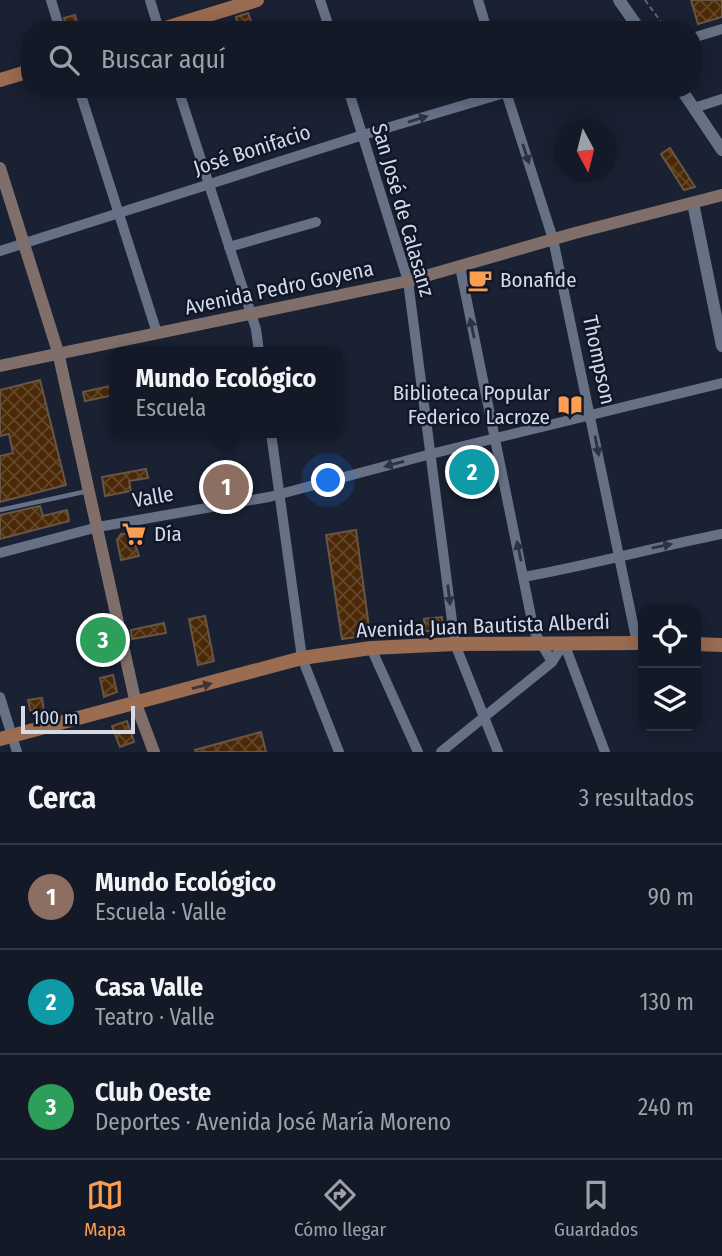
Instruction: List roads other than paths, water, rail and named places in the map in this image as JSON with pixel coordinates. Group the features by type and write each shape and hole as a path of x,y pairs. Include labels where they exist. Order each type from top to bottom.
{"main road":[{"path":"188,21 257,0"},
{"path":"0,80 21,74"},
{"path":"0,168 58,352 136,704 154,752"},
{"name":"Avenida Pedro Goyena","path":"0,366 408,281 558,238 576,237 637,222 722,195"},
{"name":"Avenida Juan Bautista Alberdi","path":"6,737 302,659 371,648 455,644 638,643"},
{"path":"701,644 722,645"}],"street":[{"path":"51,0 57,21"},
{"path":"150,0 156,21"},
{"path":"320,0 327,21"},
{"path":"478,0 484,21"},
{"path":"619,0 634,21"},
{"path":"701,35 722,29"},
{"path":"82,98 158,333"},
{"path":"181,98 256,329 258,347"},
{"name":"San José de Calasanz","path":"351,98 408,281 455,644 498,752"},
{"name":"José Bonifacio","path":"0,251 483,98"},
{"name":"Thompson","path":"508,98 558,238 619,557 638,635"},
{"path":"687,98 722,150"},
{"path":"694,108 722,99"},
{"path":"693,204 716,295 722,346"},
{"path":"229,247 316,222"},
{"path":"460,267 534,631 552,662"},
{"name":"Valle","path":"0,553 98,527 280,494 722,383"},
{"path":"272,438 302,659 339,752"},
{"path":"524,577 722,534"},
{"path":"441,752 552,662 564,643"},
{"path":"564,643 605,752"},
{"path":"371,648 418,752"},
{"path":"0,697 6,737 17,752"}],"lane":[{"path":"0,510 89,491"}],"place":[{"name":"Bonafide","path":"480,280"},
{"name":"Biblioteca Popular Federico Lacroze","path":"570,405"},
{"name":"Casa Valle","path":"472,472"},
{"name":"Mundo Ecológico","path":"226,487"},
{"name":"Día","path":"134,534"},
{"name":"Club Oeste","path":"103,640"}]}
